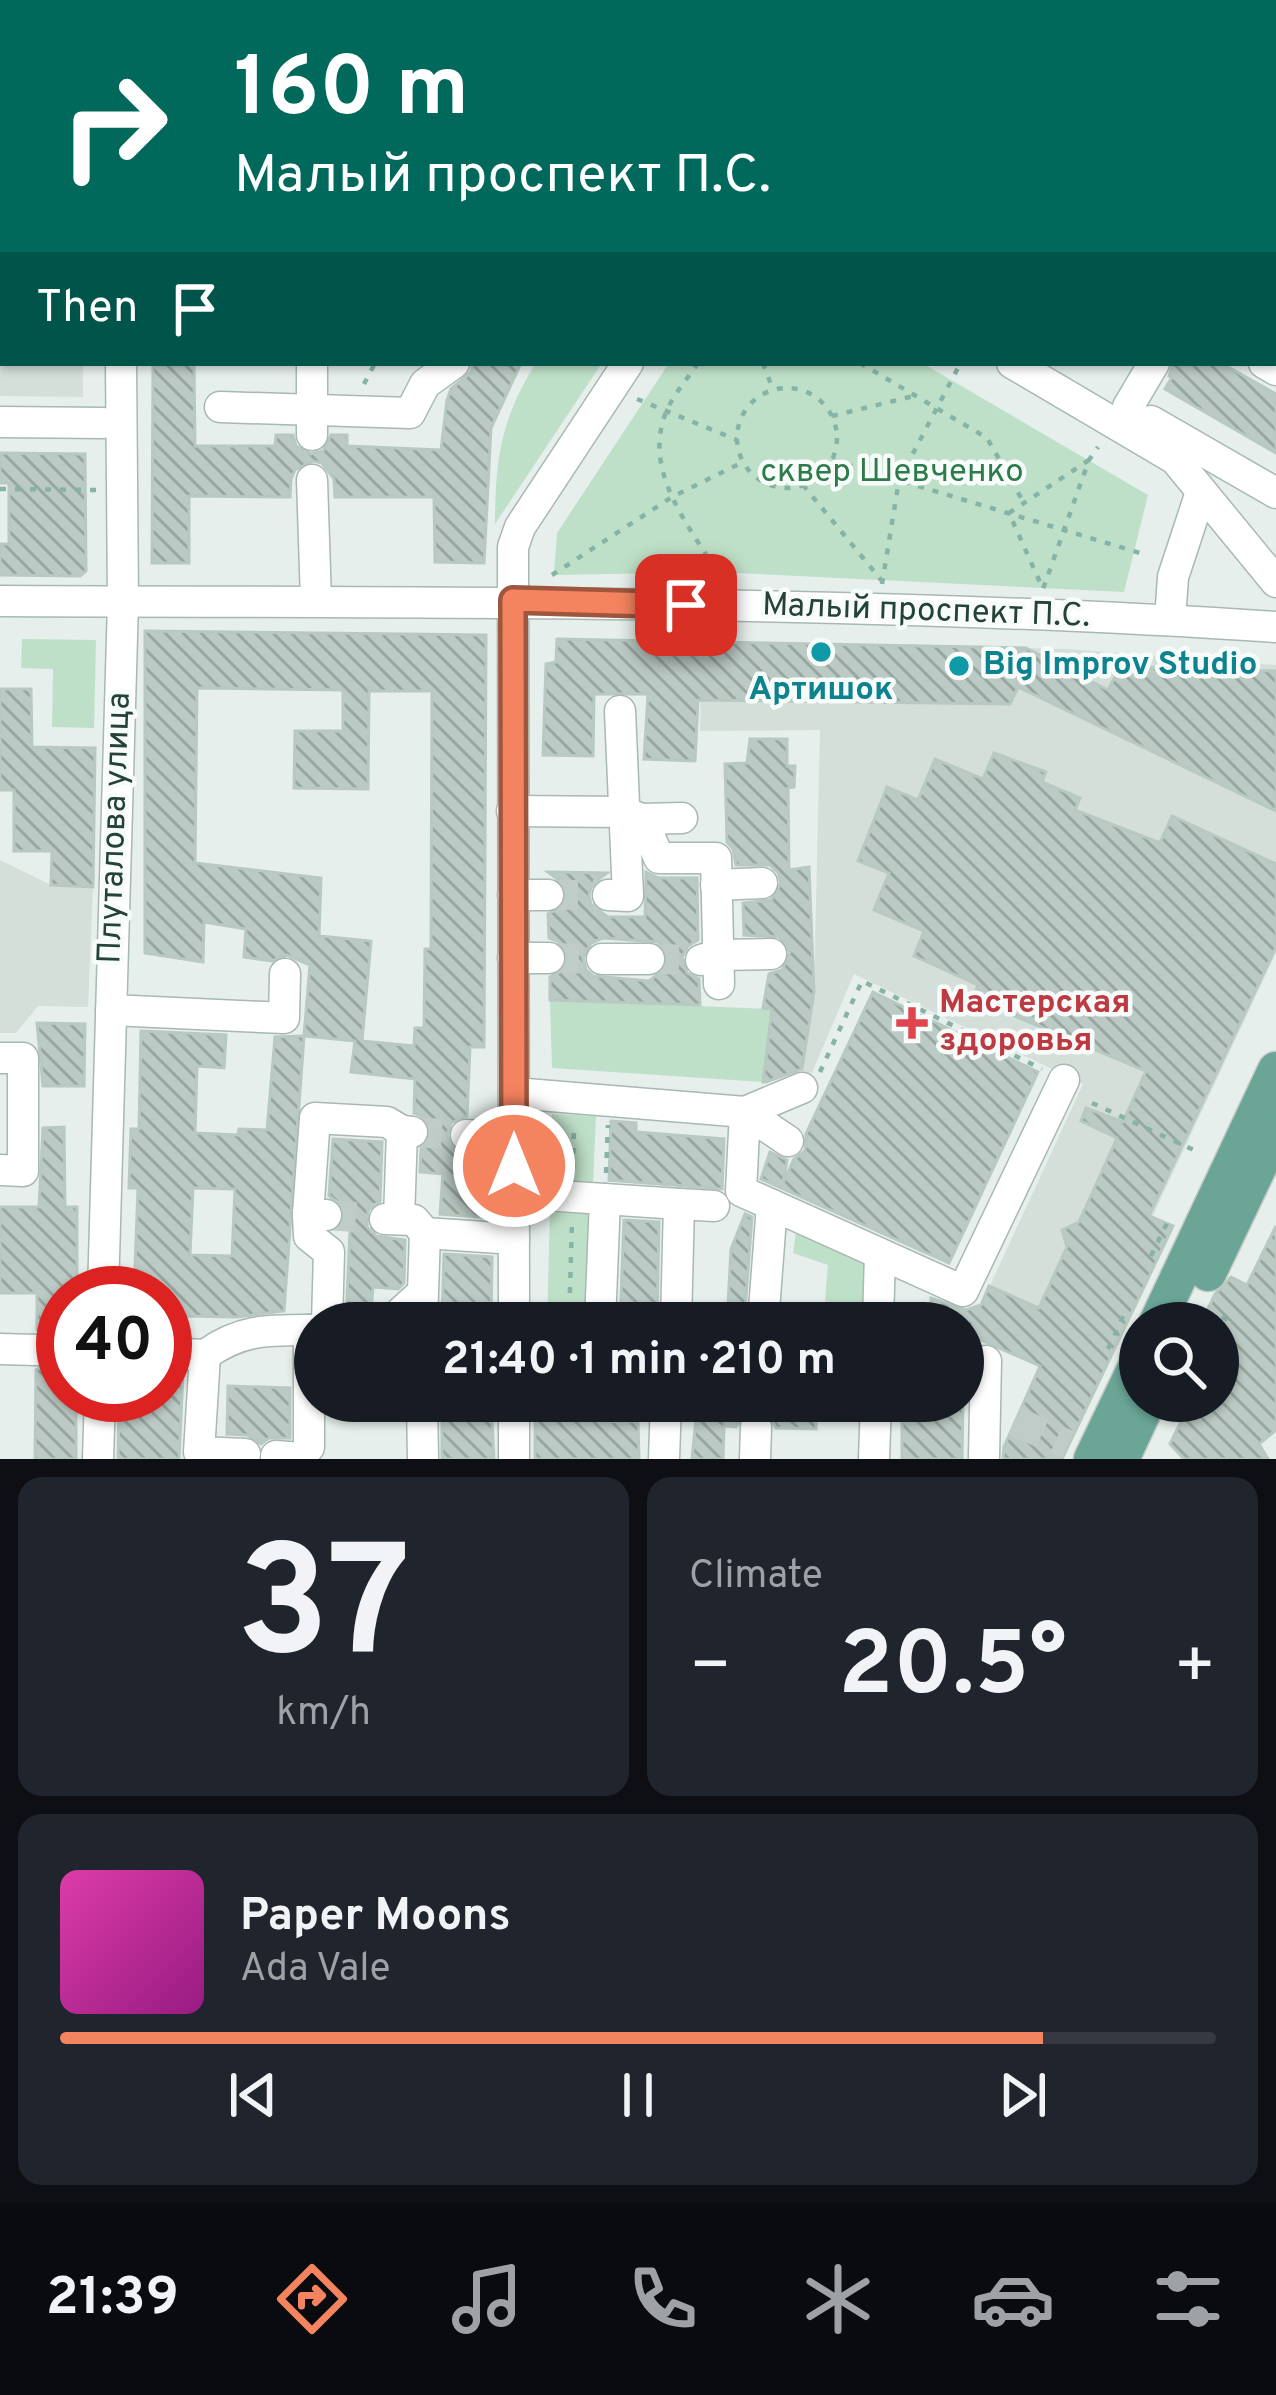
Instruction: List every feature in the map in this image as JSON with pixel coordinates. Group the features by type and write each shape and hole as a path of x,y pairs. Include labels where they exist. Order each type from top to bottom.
{"main road":[{"path":"1150,1302 1276,1070"},
{"path":"1195,1302 1276,1130"},
{"path":"1107,1453 1119,1383"},
{"path":"1107,1453 1131,1422"}],"street":[{"name":"Плуталова улица","path":"105,1266 122,602 121,366"},
{"path":"312,366 312,423"},
{"path":"514,1302 513,547 520,527 626,366"},
{"path":"1017,366 1162,449 1276,582"},
{"path":"1057,366 1276,493"},
{"path":"1128,407 1152,366"},
{"path":"220,407 312,423 410,413 420,373"},
{"path":"1,422 103,422"},
{"path":"312,480 316,601"},
{"path":"1169,620 1173,577 1201,492"},
{"name":"Малый проспект П.С.","path":"0,601 513,600 1276,627"},
{"path":"608,896 628,896 632,816 620,711"},
{"path":"512,811 682,818"},
{"path":"632,816 659,857 716,858 712,966 771,954"},
{"path":"716,885 763,883"},
{"path":"513,895 548,895"},
{"path":"513,958 549,958"},
{"path":"602,959 649,959"},
{"path":"111,1010 284,1018 285,974"},
{"path":"0,1058 23,1058 22,1171 0,1170"},
{"path":"745,1112 741,1191 964,1291 985,1269 1064,1079"},
{"path":"514,1094 745,1112 809,1084"},
{"path":"745,1112 788,1141"},
{"path":"321,1302 328,1252 310,1236 317,1215 315,1118 387,1123 407,1131 403,1224 421,1302"},
{"path":"466,1135 514,1138"},
{"path":"514,1193 714,1206"},
{"path":"601,1302 605,1199"},
{"path":"677,1302 679,1204"},
{"path":"765,1302 772,1205"},
{"path":"403,1224 514,1239"},
{"path":"879,1302 880,1254"},
{"path":"234,1456 199,1452 195,1354 229,1337 294,1329"},
{"path":"0,1349 36,1351"},
{"path":"984,1457 986,1361"},
{"path":"985,1407 1016,1420"},
{"path":"98,1459 99,1422"},
{"path":"276,1456 301,1458 309,1447 311,1422"},
{"path":"422,1422 423,1459"},
{"path":"514,1422 514,1459"},
{"path":"664,1459 665,1422"},
{"path":"874,1459 875,1422"},
{"path":"754,1459 756,1427"}],"path":[{"path":"696,366 666,411 658,459 672,496 717,572 712,589"},
{"path":"765,366 773,390"},
{"path":"865,366 987,438 1024,503"},
{"path":"803,485 882,580 899,480 959,366"},
{"path":"796,388 810,394 832,416 837,445 832,460 825,471 803,485 790,488 762,482 743,462 736,440 744,412 752,401 773,390 796,388"},
{"path":"832,416 918,395"},
{"path":"634,398 736,440"},
{"path":"1009,513 1043,589 1089,460 1098,447"},
{"path":"832,460 1140,553"},
{"path":"1009,513 1089,460"},
{"path":"546,580 672,496 743,462"},
{"path":"0,489 103,490"},
{"path":"809,1084 862,981 1064,1079"},
{"path":"605,1199 610,1101"},
{"path":"1092,1103 1198,1152"},
{"path":"573,1173 574,1126"},
{"path":"1151,1256 1167,1223"},
{"path":"570,1302 572,1226"}],"shaded area":[{"path":"0,366 83,366 83,397 0,396"},
{"path":"702,640 1067,649 1276,665 1276,953 1088,1354 982,1302 1083,1084 854,974 805,1089 799,1086 814,992 820,730 700,731"},
{"path":"0,860 51,885 93,887 88,1007 38,1006 16,1033 0,1033"}],"green space":[{"path":"534,366 600,366 495,524 502,440"},
{"name":"сквер Шевченко","path":"667,366 927,366 1148,495 1124,592 717,572 554,575 557,533"},
{"path":"22,639 96,640 94,728 52,727 53,669 21,668"},
{"path":"550,1000 772,1009 763,1082 552,1068"},
{"path":"552,1114 596,1116 593,1182 549,1180"},
{"path":"550,1213 593,1214 591,1302 548,1302"},
{"path":"797,1226 869,1259 867,1302 825,1301 828,1265 793,1253"}],"building":[{"path":"153,366 194,366 195,446 275,446 276,435 293,435 296,446 311,454 323,451 331,435 347,435 347,446 441,450 451,389 472,366 520,366 491,428 484,563 435,562 434,497 335,497 334,479 322,463 313,461 295,470 290,497 189,496 189,563 152,563"},
{"path":"1172,366 1226,366 1276,394 1276,453 1165,389"},
{"path":"0,453 85,454 86,571 80,576 0,575 0,544 9,544 9,483 0,483"},
{"path":"145,631 486,635 484,1047 470,1047 467,1116 451,1123 447,1135 456,1152 494,1156 493,1218 440,1214 443,1174 420,1172 421,1149 431,1133 424,1117 414,1113 415,1079 351,1072 355,1041 304,1036 310,965 287,955 272,961 244,957 246,929 204,922 203,962 145,953","holes":["197,688 343,690 343,731 295,731 294,788 368,789 369,691 432,691 431,949 425,949 424,1028 415,1028 414,1046 362,1041 371,941 319,936 321,878 195,863"]},
{"path":"557,639 1026,648 1108,690 1125,667 1276,671 1276,811 1018,687 1010,704 698,700 695,761 644,759 648,694 594,694 593,756 543,755 546,664 556,662"},
{"path":"0,689 31,689 32,747 95,748 93,887 51,885 52,851 14,851 14,790 0,790"},
{"path":"750,739 787,739 787,766 795,766 794,787 788,788 789,870 809,867 814,992 802,1069 766,1082 772,1009 763,1008 769,974 782,970 790,952 779,937 744,935 743,903 771,900 781,883 770,865 736,865 727,842 725,764 747,763"},
{"path":"994,753 1046,772 1042,782 1080,798 1075,810 1160,843 1172,816 1276,864 1276,947 1149,1216 1173,1226 1137,1302 1119,1302 1119,1339 1062,1459 1003,1459 1040,1366 984,1341 982,1302 989,1286 1039,1308 1067,1247 1062,1230 1079,1222 1117,1138 1081,1121 1086,1108 1123,1122 1146,1071 981,1002 974,995 978,985 914,956 924,931 874,910 889,873 858,861 887,787 918,800 935,759 983,779"},
{"path":"548,872 607,873 592,884 591,905 608,917 645,917 646,872 659,878 697,878 698,940 682,957 687,973 699,979 700,1005 550,1000 550,977 565,969 568,957 560,942 549,938 548,914 564,906 564,884","holes":["603,938 658,942 666,950 666,968 649,981 593,976 586,970 583,958 591,943"]},
{"path":"873,992 1038,1072 949,1263 761,1179 770,1152 787,1160 783,1183 794,1159 805,1151 806,1134"},
{"path":"37,1023 85,1024 84,1086 43,1086"},
{"path":"141,1031 226,1035 224,1068 197,1066 195,1133 238,1135 239,1129 267,1130 275,1037 304,1036 284,1311 192,1316 192,1266 135,1266 138,1188 129,1188 131,1129 139,1129","holes":["193,1188 235,1189 232,1256 190,1255"]},
{"path":"611,1121 636,1123 636,1132 724,1139 722,1189 609,1180"},
{"path":"64,1127 65,1207 77,1207 77,1266 36,1266 36,1293 0,1293 0,1207 39,1207 43,1128"},
{"path":"333,1139 382,1142 380,1201 368,1210 367,1227 376,1236 405,1240 404,1283 398,1289 373,1287 372,1302 347,1302 350,1228 341,1227 344,1207 329,1196"},
{"path":"745,1214 752,1217 746,1302 728,1302 731,1249"},
{"path":"624,1220 659,1222 657,1302 621,1302"},
{"path":"1276,1226 1276,1430 1259,1444 1268,1459 1184,1459 1170,1444 1181,1422 1239,1422 1239,1302 1211,1302 1231,1277 1247,1285"},
{"path":"444,1254 492,1257 491,1302 443,1302"},
{"path":"36,1370 36,1422 76,1422 76,1459 35,1459"},
{"path":"228,1386 290,1388 290,1438 269,1438 261,1444 247,1435 227,1434"},
{"path":"119,1422 181,1422 179,1459 118,1459"},
{"path":"442,1422 492,1422 494,1459 442,1459"},
{"path":"535,1422 638,1422 639,1459 535,1459"},
{"path":"696,1422 739,1422 736,1427 724,1426 723,1459 692,1459"},
{"path":"773,1422 816,1422 816,1429 776,1428"},
{"path":"902,1422 963,1422 962,1459 902,1459"}],"tunnel":[{"path":"548,895 608,895"},
{"path":"549,958 602,959"},
{"path":"649,959 701,960"},
{"path":"412,1132 466,1135"},
{"path":"326,1215 385,1219"},
{"path":"1015,1421 1068,1445"}],"place":[{"name":"Артишок","path":"821,652"},
{"name":"Big Improv Studio","path":"959,666"},
{"name":"Мастерская здоровья","path":"912,1023"}],"route":[{"path":"514,1166 513,600 686,605"}]}
